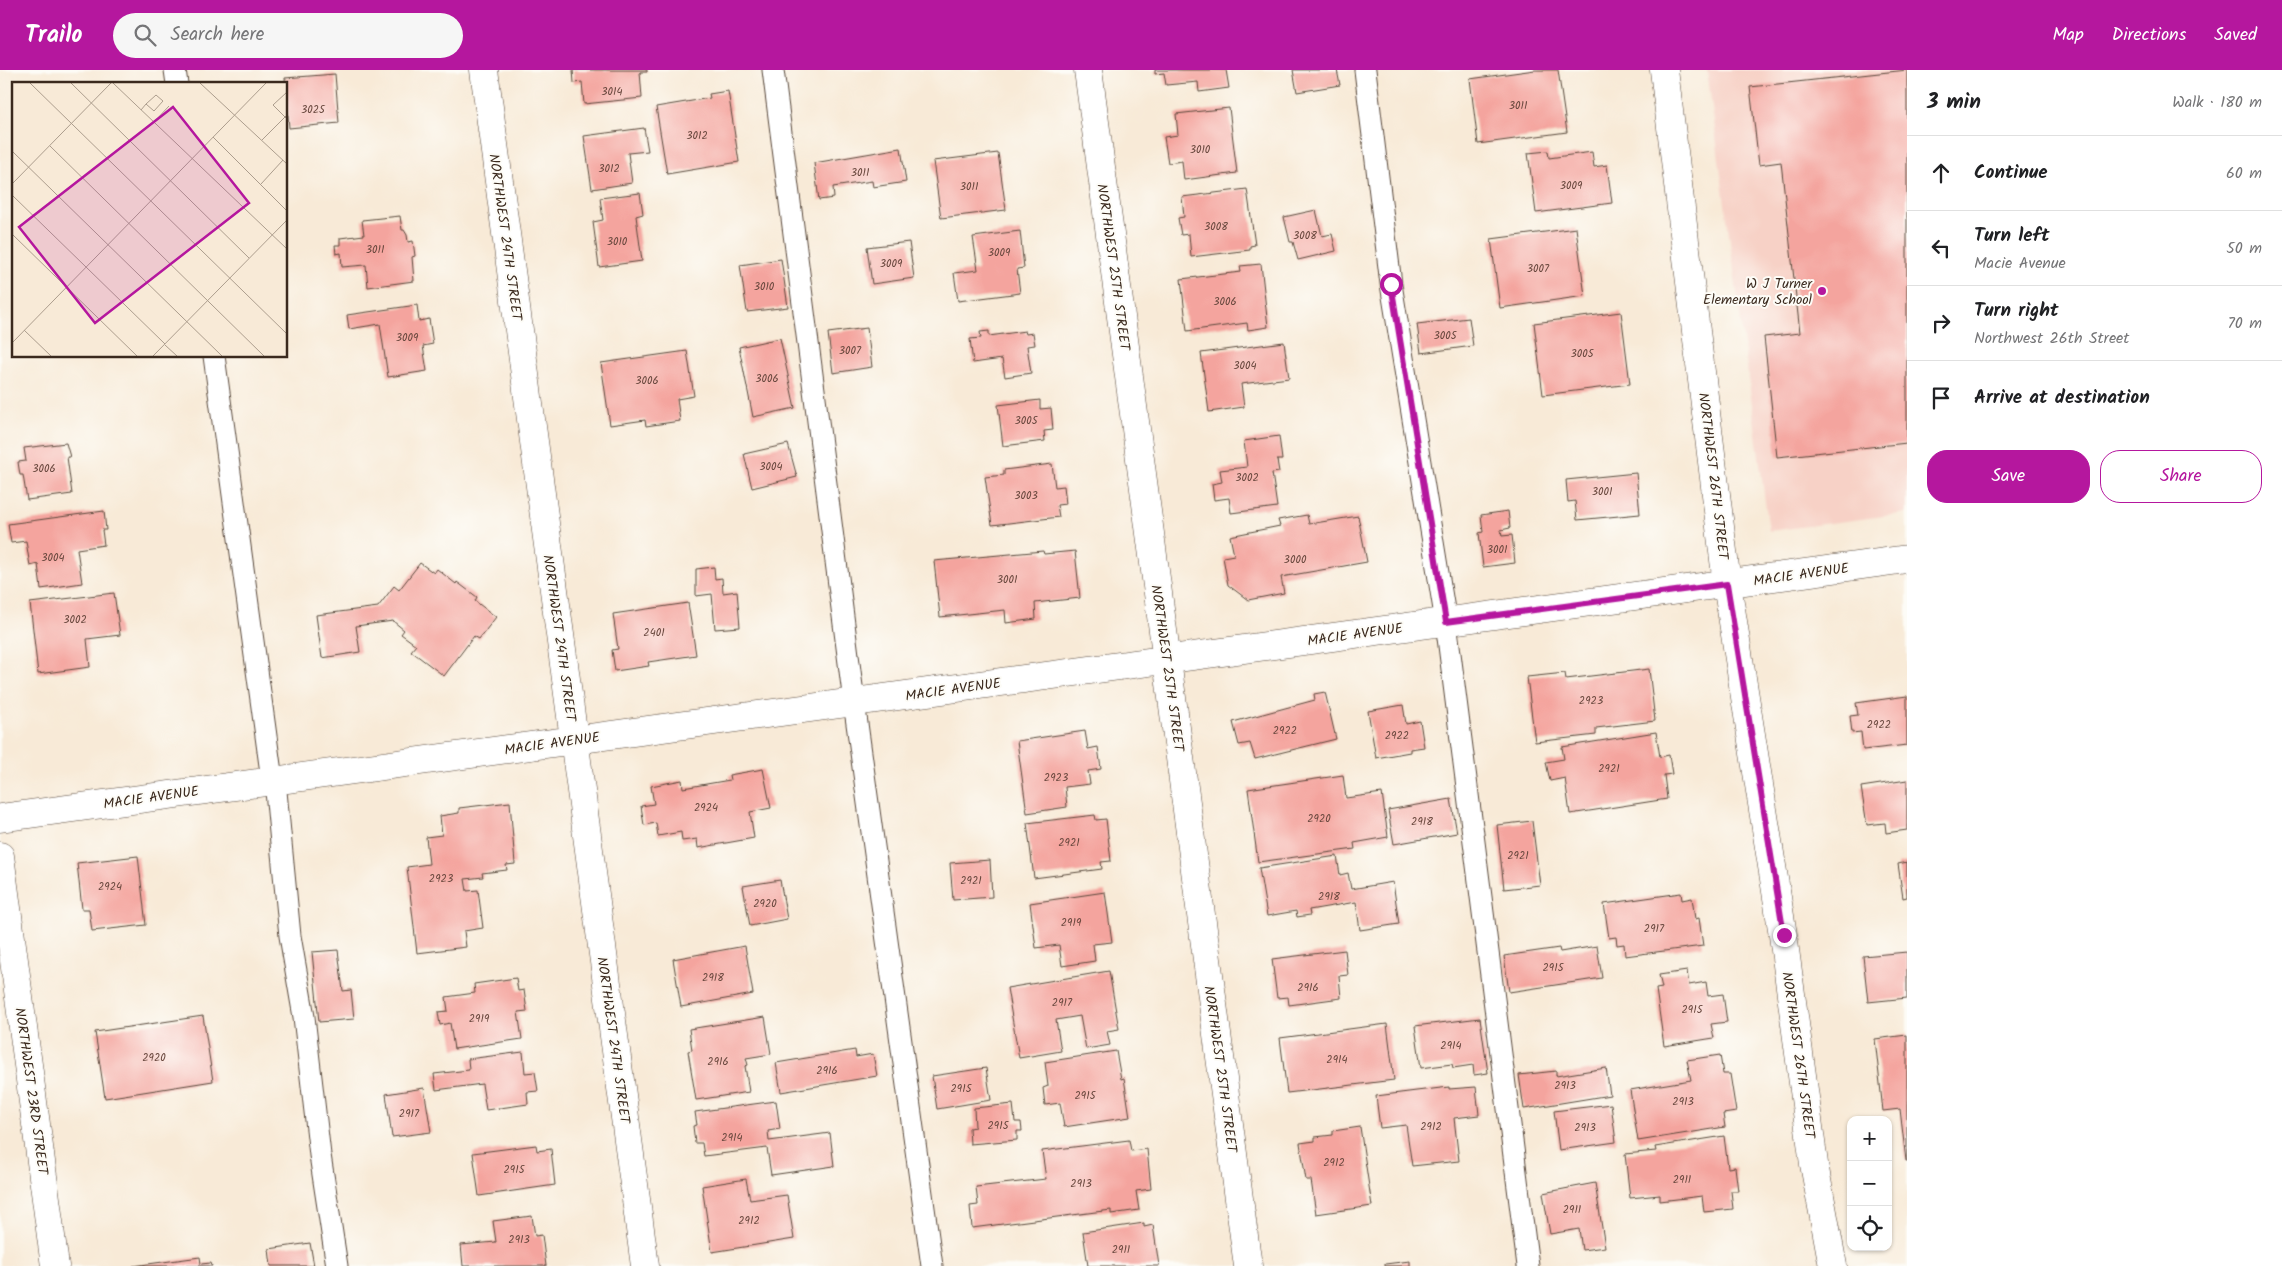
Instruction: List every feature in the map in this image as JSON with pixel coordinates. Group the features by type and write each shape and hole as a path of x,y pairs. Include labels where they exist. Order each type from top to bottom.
{"street":[{"name":"NORTHWEST 24TH STREET","path":"484,70 645,1266"},
{"name":"NORTHWEST 25TH STREET","path":"1088,70 1248,1266"},
{"name":"NORTHWEST 26TH STREET","path":"1664,70 1727,584 1784,935 1814,1164 1833,1266"},
{"name":"MACIE AVENUE","path":"0,818 1907,559"},
{"name":"NORTHWEST 23RD STREET","path":"0,856 55,1266"}],"lane":[{"path":"773,70 854,702 932,1266"},
{"path":"1365,70 1391,284 1446,622 1528,1266"},
{"path":"214,358 274,780 290,936 304,1017 320,1155 337,1266"}],"shaded area":[{"name":"W J Turner Elementary School","path":"1707,70 1907,70 1907,513 1769,531"}],"building":[{"path":"573,70 647,70 647,72 640,72 642,98 584,104 582,82 574,83"},
{"path":"1155,70 1226,70 1229,88 1199,92 1198,82 1166,85 1164,73 1155,74"},
{"path":"1293,70 1337,70 1340,85 1297,92"},
{"path":"1535,70 1558,70 1567,132 1478,144 1470,79"},
{"name":"W J Turner Elementary School","path":"1907,70 1907,443 1777,457 1764,337 1800,333 1781,162 1759,165 1750,87"},
{"path":"335,74 339,123 289,128 288,82 285,82 285,78"},
{"path":"728,91 739,162 667,174 656,107 710,98 709,94"},
{"path":"1229,108 1237,173 1184,180 1182,161 1168,163 1164,137 1178,135 1176,114"},
{"path":"644,128 648,151 628,153 632,183 592,189 584,136"},
{"path":"901,148 906,182 873,187 872,181 833,187 834,198 819,200 814,163"},
{"path":"1548,151 1549,158 1592,152 1594,167 1607,165 1612,203 1536,213 1528,153"},
{"path":"998,153 1006,210 941,218 933,161"},
{"path":"1247,189 1255,245 1250,246 1250,250 1191,257 1189,234 1181,235 1178,218 1184,217 1182,197"},
{"path":"640,193 643,214 636,216 642,261 599,267 593,222 603,220 600,198"},
{"path":"1316,210 1322,236 1332,234 1336,251 1298,260 1293,242 1290,242 1284,217"},
{"path":"400,216 402,230 407,235 408,242 413,241 415,256 412,257 414,281 368,287 366,265 342,267 341,253 336,254 335,245 340,245 340,238 364,235 362,220"},
{"path":"1576,228 1585,296 1500,308 1491,239"},
{"path":"1020,231 1024,268 1017,269 1020,293 958,301 954,273 978,270 973,237"},
{"path":"909,242 914,278 872,284 867,247"},
{"path":"781,259 788,307 747,312 740,265"},
{"path":"1261,264 1268,327 1248,330 1247,323 1187,331 1181,279 1241,272 1240,266"},
{"path":"417,305 419,321 429,319 433,344 423,346 427,371 388,377 380,324 349,329 347,315"},
{"path":"1621,312 1630,384 1543,395 1534,323"},
{"path":"1469,318 1473,346 1421,353 1417,324"},
{"path":"867,328 872,367 833,373 828,333"},
{"path":"989,331 989,336 1025,331 1026,334 1033,333 1035,345 1027,346 1031,373 1005,377 1002,359 973,363 970,339 981,338 980,332"},
{"path":"780,338 795,408 753,417 739,347"},
{"path":"1284,342 1289,378 1241,384 1244,407 1209,412 1201,353"},
{"path":"687,351 694,396 677,399 680,421 646,426 645,420 610,425 601,363"},
{"path":"1040,400 1040,409 1051,408 1053,430 1044,431 1045,441 1003,446 998,405"},
{"path":"1279,436 1282,460 1277,460 1279,472 1272,473 1277,507 1231,513 1229,498 1214,500 1212,484 1222,482 1220,470 1247,467 1244,441"},
{"path":"66,443 70,457 67,457 72,494 27,500 23,475 20,475 18,462 26,461 24,448"},
{"path":"788,444 797,477 752,488 744,454"},
{"path":"1052,464 1055,487 1064,486 1066,504 1057,505 1059,517 992,525 985,477 1004,475 1004,470"},
{"path":"1636,473 1640,514 1577,520 1575,501 1568,502 1566,480"},
{"path":"104,511 106,530 102,530 104,545 77,549 82,583 41,589 38,564 30,566 26,541 11,543 8,524"},
{"path":"1508,511 1510,528 1501,530 1502,536 1512,535 1515,563 1483,567 1479,533 1483,532 1481,515"},
{"path":"1307,515 1309,524 1358,516 1367,562 1281,577 1284,593 1248,600 1228,585 1223,557 1234,555 1230,536 1280,526 1278,520"},
{"path":"1043,551 1044,554 1075,551 1080,598 1035,603 1036,619 1006,623 1005,610 940,617 934,561"},
{"path":"420,563 434,573 437,569 456,584 457,582 477,597 475,601 496,617 479,639 474,636 444,676 411,651 416,645 401,634 404,630 393,621 356,626 360,652 322,658 316,615 378,607 394,586 399,590"},
{"path":"714,567 715,579 722,578 723,593 737,591 740,627 715,629 712,594 696,596 696,569"},
{"path":"114,593 120,635 87,639 90,667 38,674 30,603"},
{"path":"688,603 696,655 648,662 649,666 615,671 612,650 618,649 613,614"},
{"path":"1649,669 1655,721 1596,728 1596,735 1535,742 1527,677 1565,673 1566,679"},
{"path":"1325,692 1336,739 1255,759 1250,743 1239,745 1233,722 1315,700 1314,694"},
{"path":"1907,696 1907,745 1863,750 1861,732 1852,733 1850,716 1858,715 1856,703"},
{"path":"1403,705 1406,724 1420,721 1424,747 1410,749 1410,752 1376,758 1368,711"},
{"path":"1085,731 1088,749 1098,747 1101,769 1088,771 1090,784 1065,787 1067,807 1027,813 1017,741"},
{"path":"1656,732 1660,757 1669,755 1672,774 1664,775 1667,799 1570,814 1565,778 1550,781 1546,762 1564,759 1562,747"},
{"path":"763,769 771,808 750,812 754,838 698,848 697,839 682,841 681,832 658,836 656,823 644,825 641,806 654,804 651,786 682,780 683,788 730,780 729,775"},
{"path":"1343,775 1346,798 1382,793 1388,837 1354,843 1355,849 1258,862 1248,789"},
{"path":"1907,780 1907,830 1886,833 1885,823 1867,825 1861,787"},
{"path":"1451,799 1457,833 1394,844 1388,810"},
{"path":"510,802 515,864 506,865 507,870 482,873 483,877 465,879 467,891 478,890 483,928 464,931 466,947 417,953 407,867 429,864 426,837 442,835 440,816 459,813 459,808"},
{"path":"1095,815 1096,820 1106,819 1111,861 1101,862 1102,869 1034,878 1027,823"},
{"path":"1532,821 1540,885 1504,889 1497,825"},
{"path":"138,856 146,925 92,931 89,909 82,909 77,863"},
{"path":"1337,856 1340,875 1348,873 1351,889 1393,882 1399,924 1360,930 1356,902 1309,910 1310,915 1297,917 1296,911 1267,916 1259,868"},
{"path":"990,860 992,897 953,900 950,863"},
{"path":"1907,862 1907,897 1903,898 1898,864"},
{"path":"780,880 787,919 750,926 743,886"},
{"path":"1105,892 1112,942 1093,944 1095,961 1062,966 1059,945 1036,948 1030,903"},
{"path":"1681,893 1682,900 1692,898 1695,919 1699,918 1703,946 1625,956 1624,944 1617,945 1616,937 1609,938 1604,904"},
{"path":"745,946 753,994 681,1007 673,959"},
{"path":"1597,946 1602,978 1509,992 1504,956 1559,948 1560,952"},
{"path":"338,950 343,991 351,990 354,1019 319,1022 312,952"},
{"path":"1345,950 1348,975 1339,976 1341,998 1289,1005 1288,997 1277,998 1272,959"},
{"path":"1907,952 1907,998 1868,1002 1863,956"},
{"path":"1109,971 1119,1029 1107,1031 1110,1045 1086,1049 1080,1016 1056,1020 1061,1051 1019,1058 1007,988"},
{"path":"1687,971 1689,985 1706,982 1708,996 1723,994 1727,1022 1711,1024 1714,1038 1664,1046 1656,989 1662,988 1659,975"},
{"path":"516,978 518,991 524,990 527,1011 518,1012 522,1039 454,1049 450,1023 440,1025 438,1012 448,1011 446,997 475,993 474,984"},
{"path":"203,1016 213,1081 105,1098 95,1032"},
{"path":"765,1017 771,1054 746,1058 748,1065 745,1066 749,1092 696,1100 688,1051 692,1050 689,1029"},
{"path":"1480,1018 1488,1073 1474,1075 1473,1065 1453,1068 1452,1064 1421,1068 1415,1026"},
{"path":"1387,1024 1394,1080 1287,1093 1280,1038"},
{"path":"1907,1035 1906,1161 1900,1109 1883,1111 1875,1039"},
{"path":"855,1050 856,1057 873,1054 877,1076 781,1092 776,1063"},
{"path":"1116,1051 1121,1079 1124,1078 1130,1117 1064,1127 1060,1103 1045,1105 1043,1088 1048,1086 1045,1062"},
{"path":"523,1052 525,1073 535,1072 538,1091 527,1092 528,1104 486,1110 482,1084 436,1090 434,1074 469,1070 468,1059"},
{"path":"1720,1055 1723,1074 1730,1074 1736,1112 1723,1114 1725,1127 1638,1141 1630,1090 1691,1080 1687,1060"},
{"path":"986,1068 991,1100 937,1109 932,1076"},
{"path":"1606,1068 1610,1095 1524,1109 1519,1075 1556,1071 1556,1076"},
{"path":"1449,1087 1449,1089 1476,1087 1479,1115 1454,1118 1459,1161 1412,1166 1406,1125 1380,1128 1376,1096"},
{"path":"424,1088 431,1132 392,1137 386,1094"},
{"path":"776,1101 780,1129 768,1131 769,1141 830,1133 834,1166 771,1175 767,1148 704,1156 702,1143 695,1143 693,1126 697,1125 695,1112"},
{"path":"1013,1104 1015,1122 1021,1122 1022,1131 1017,1131 1017,1140 970,1144 969,1128 975,1127 974,1108"},
{"path":"1611,1104 1616,1142 1559,1150 1554,1111"},
{"path":"1360,1127 1372,1206 1316,1214 1311,1180 1306,1180 1300,1143 1315,1141 1315,1137 1333,1135 1333,1131"},
{"path":"1724,1136 1728,1168 1735,1167 1738,1191 1731,1191 1733,1209 1704,1212 1702,1196 1660,1201 1660,1195 1630,1198 1625,1154 1656,1151 1655,1147"},
{"path":"1129,1140 1131,1151 1147,1149 1151,1189 1136,1191 1139,1210 1111,1214 1111,1210 972,1228 970,1206 978,1205 976,1187 1046,1179 1042,1151"},
{"path":"536,1145 537,1151 551,1149 555,1185 479,1196 473,1153"},
{"path":"746,1179 750,1200 787,1195 794,1239 712,1252 702,1186"},
{"path":"1595,1183 1605,1247 1582,1250 1579,1229 1550,1234 1543,1193"},
{"path":"532,1216 535,1236 542,1235 546,1266 463,1266 461,1245 496,1242 493,1221"},
{"path":"1144,1223 1144,1227 1153,1225 1159,1266 1088,1266 1083,1232"},
{"path":"310,1243 314,1266 271,1266 269,1249"},
{"path":"200,1257 201,1264 211,1263 212,1266 133,1266"},
{"path":"1410,1261 1410,1266 1385,1266 1385,1264"}],"place":[{"name":"W J Turner Elementary School","path":"1822,291"}],"route":[{"path":"1391,284 1446,622 1727,584 1784,935"}]}
